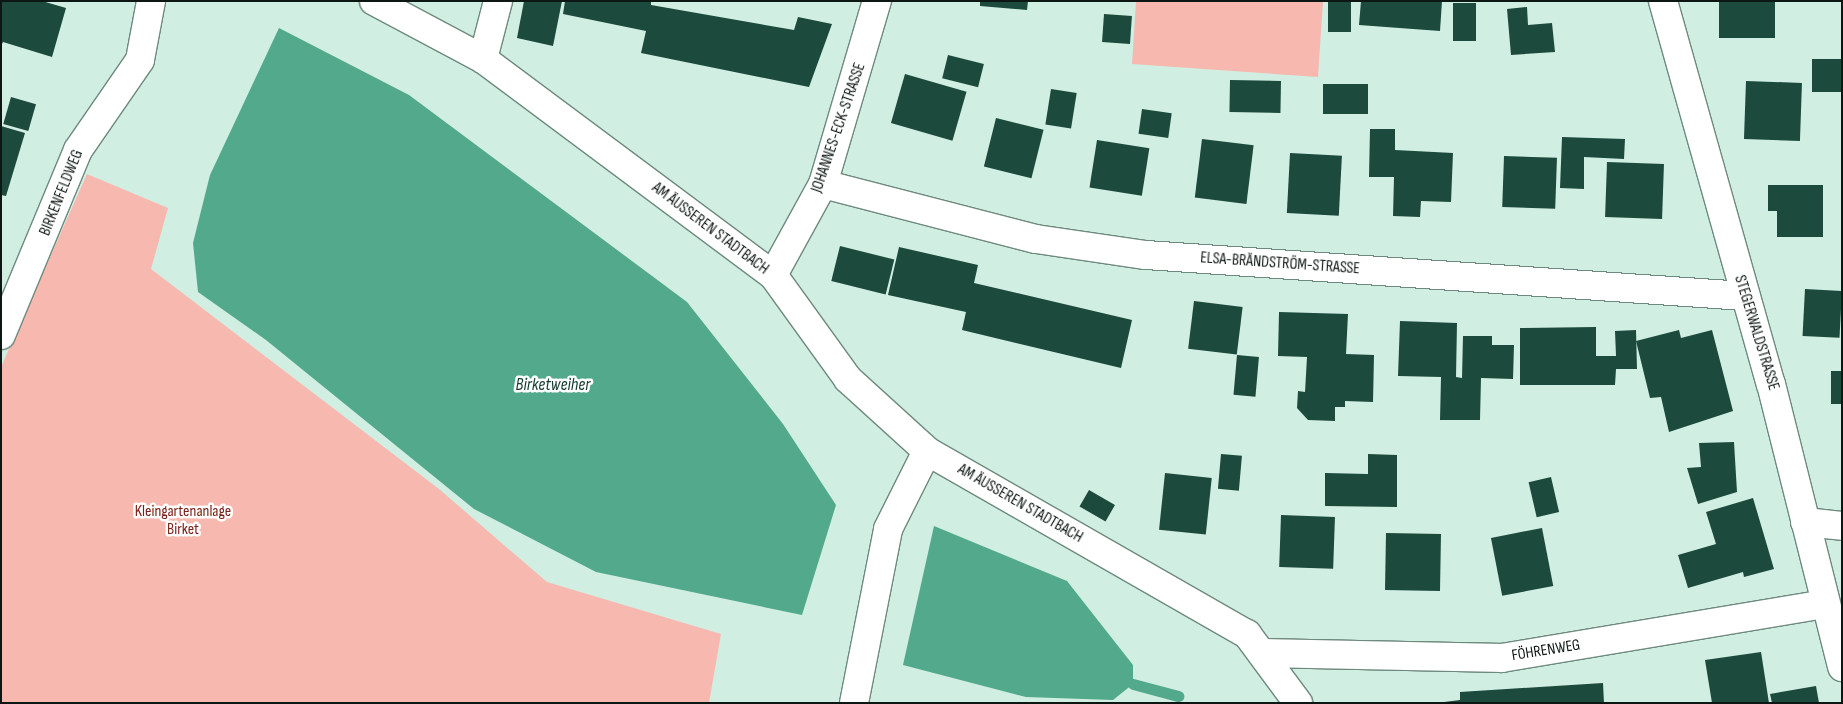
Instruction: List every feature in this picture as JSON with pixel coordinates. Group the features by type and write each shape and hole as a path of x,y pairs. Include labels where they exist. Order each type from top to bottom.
{"street":[{"name":"BIRKENFELDWEG","path":"1,335 78,150 140,60 151,1"},
{"name":"AM ÄUSSEREN STADTBACH","path":"374,1 483,59 773,275 848,379 927,451 1247,634 1264,653 1298,703"},
{"path":"483,59 498,1"},
{"name":"JOHANNES-ECK-STRASSE","path":"773,275 823,184 877,1"},
{"name":"STEGERWALDSTRASSE","path":"1663,1 1805,522 1842,667"},
{"name":"ELSA-BRÄNDSTRÖM-STRASSE","path":"823,184 1036,239 1146,256 1744,296"},
{"path":"854,703 888,529 927,451"},
{"path":"1805,522 1842,526"},
{"name":"FÖHRENWEG","path":"1264,653 1502,658 1825,604"}],"green space":[{"path":"1136,1 1323,1 1318,77 1132,64"},
{"name":"Kleingartenanlage Birket","path":"87,174 168,208 151,269 439,489 547,582 721,634 709,703 1,703 1,367"}],"water":[{"name":"Birketweiher","path":"279,28 409,95 687,302 783,424 836,505 802,615 596,572 474,509 266,340 198,292 193,243 210,175"},
{"path":"934,526 1067,581 1133,665 1133,684 1113,700 1026,697 903,665"}],"building":[{"path":"1,1 42,1 66,8 52,57 3,42 1,46"},
{"path":"524,1 562,1 553,46 517,38"},
{"path":"565,1 651,1 651,5 794,30 798,17 832,24 809,87 641,53 646,31 563,14"},
{"path":"980,1 1028,1 1027,10 980,6"},
{"path":"1328,1 1351,1 1351,32 1328,32"},
{"path":"1361,1 1442,1 1440,31 1359,25"},
{"path":"1719,1 1775,1 1775,38 1719,38"},
{"path":"1453,3 1476,3 1476,41 1453,41"},
{"path":"1527,7 1528,25 1552,23 1555,52 1511,55 1507,9"},
{"path":"1104,14 1132,16 1130,44 1102,42"},
{"path":"948,55 984,64 978,87 942,78"},
{"path":"1812,59 1842,59 1842,92 1812,92"},
{"path":"905,74 967,92 952,141 891,123"},
{"path":"1230,80 1281,81 1280,113 1229,112"},
{"path":"1746,81 1802,83 1800,141 1744,139"},
{"path":"1323,84 1368,84 1368,114 1323,114"},
{"path":"1051,89 1077,93 1071,129 1045,125"},
{"path":"11,97 36,104 28,131 3,124"},
{"path":"1142,109 1172,113 1168,138 1139,134"},
{"path":"996,118 1044,130 1031,178 984,167"},
{"path":"1,126 25,133 6,196 1,195"},
{"path":"1370,129 1395,129 1395,150 1453,153 1451,202 1421,201 1420,217 1393,216 1394,177 1369,177"},
{"path":"1562,137 1625,139 1624,159 1584,157 1584,189 1560,188"},
{"path":"1202,139 1254,145 1246,204 1195,198"},
{"path":"1097,140 1149,148 1142,196 1089,187"},
{"path":"1290,153 1342,156 1339,216 1287,213"},
{"path":"1504,156 1557,158 1555,209 1502,207"},
{"path":"1607,162 1664,164 1662,219 1605,217"},
{"path":"1768,185 1823,185 1823,237 1777,237 1777,211 1768,211"},
{"path":"840,246 894,260 886,294 831,281"},
{"path":"899,247 978,265 974,283 1132,320 1121,368 962,330 966,312 888,295"},
{"path":"1805,289 1842,291 1839,338 1803,336"},
{"path":"1194,301 1243,307 1237,355 1188,349"},
{"path":"1279,312 1348,314 1346,354 1374,355 1373,402 1345,401 1345,407 1335,407 1335,421 1308,420 1297,408 1298,391 1305,392 1307,357 1278,356"},
{"path":"1400,321 1457,323 1456,377 1462,378 1463,336 1492,336 1492,345 1514,345 1513,379 1481,378 1480,420 1440,420 1441,377 1398,376"},
{"path":"1596,327 1596,356 1616,356 1615,331 1636,330 1637,369 1616,369 1615,385 1520,385 1520,328"},
{"path":"1679,330 1681,338 1712,330 1733,411 1669,432 1661,397 1650,398 1636,341"},
{"path":"1237,355 1259,357 1255,397 1234,395"},
{"path":"1831,371 1842,371 1842,404 1831,404"},
{"path":"1734,442 1737,492 1698,504 1687,468 1701,467 1699,443"},
{"path":"1221,454 1242,456 1239,491 1218,489"},
{"path":"1368,454 1397,455 1397,507 1325,506 1325,473 1368,474"},
{"path":"1165,473 1212,478 1206,535 1159,530"},
{"path":"1551,477 1559,512 1537,517 1529,482"},
{"path":"1089,490 1115,505 1105,521 1080,506"},
{"path":"1753,498 1774,569 1744,577 1743,572 1688,588 1678,555 1716,544 1706,512"},
{"path":"1281,515 1335,517 1333,569 1279,567"},
{"path":"1542,528 1553,586 1502,596 1491,538"},
{"path":"1386,533 1441,534 1440,591 1385,590"},
{"path":"1761,652 1769,703 1712,703 1705,660"},
{"path":"1603,683 1604,703 1436,703 1460,700 1460,692"},
{"path":"1816,686 1819,703 1772,703 1770,694"}],"waterway":[{"path":"1133,684 1178,696"}]}
